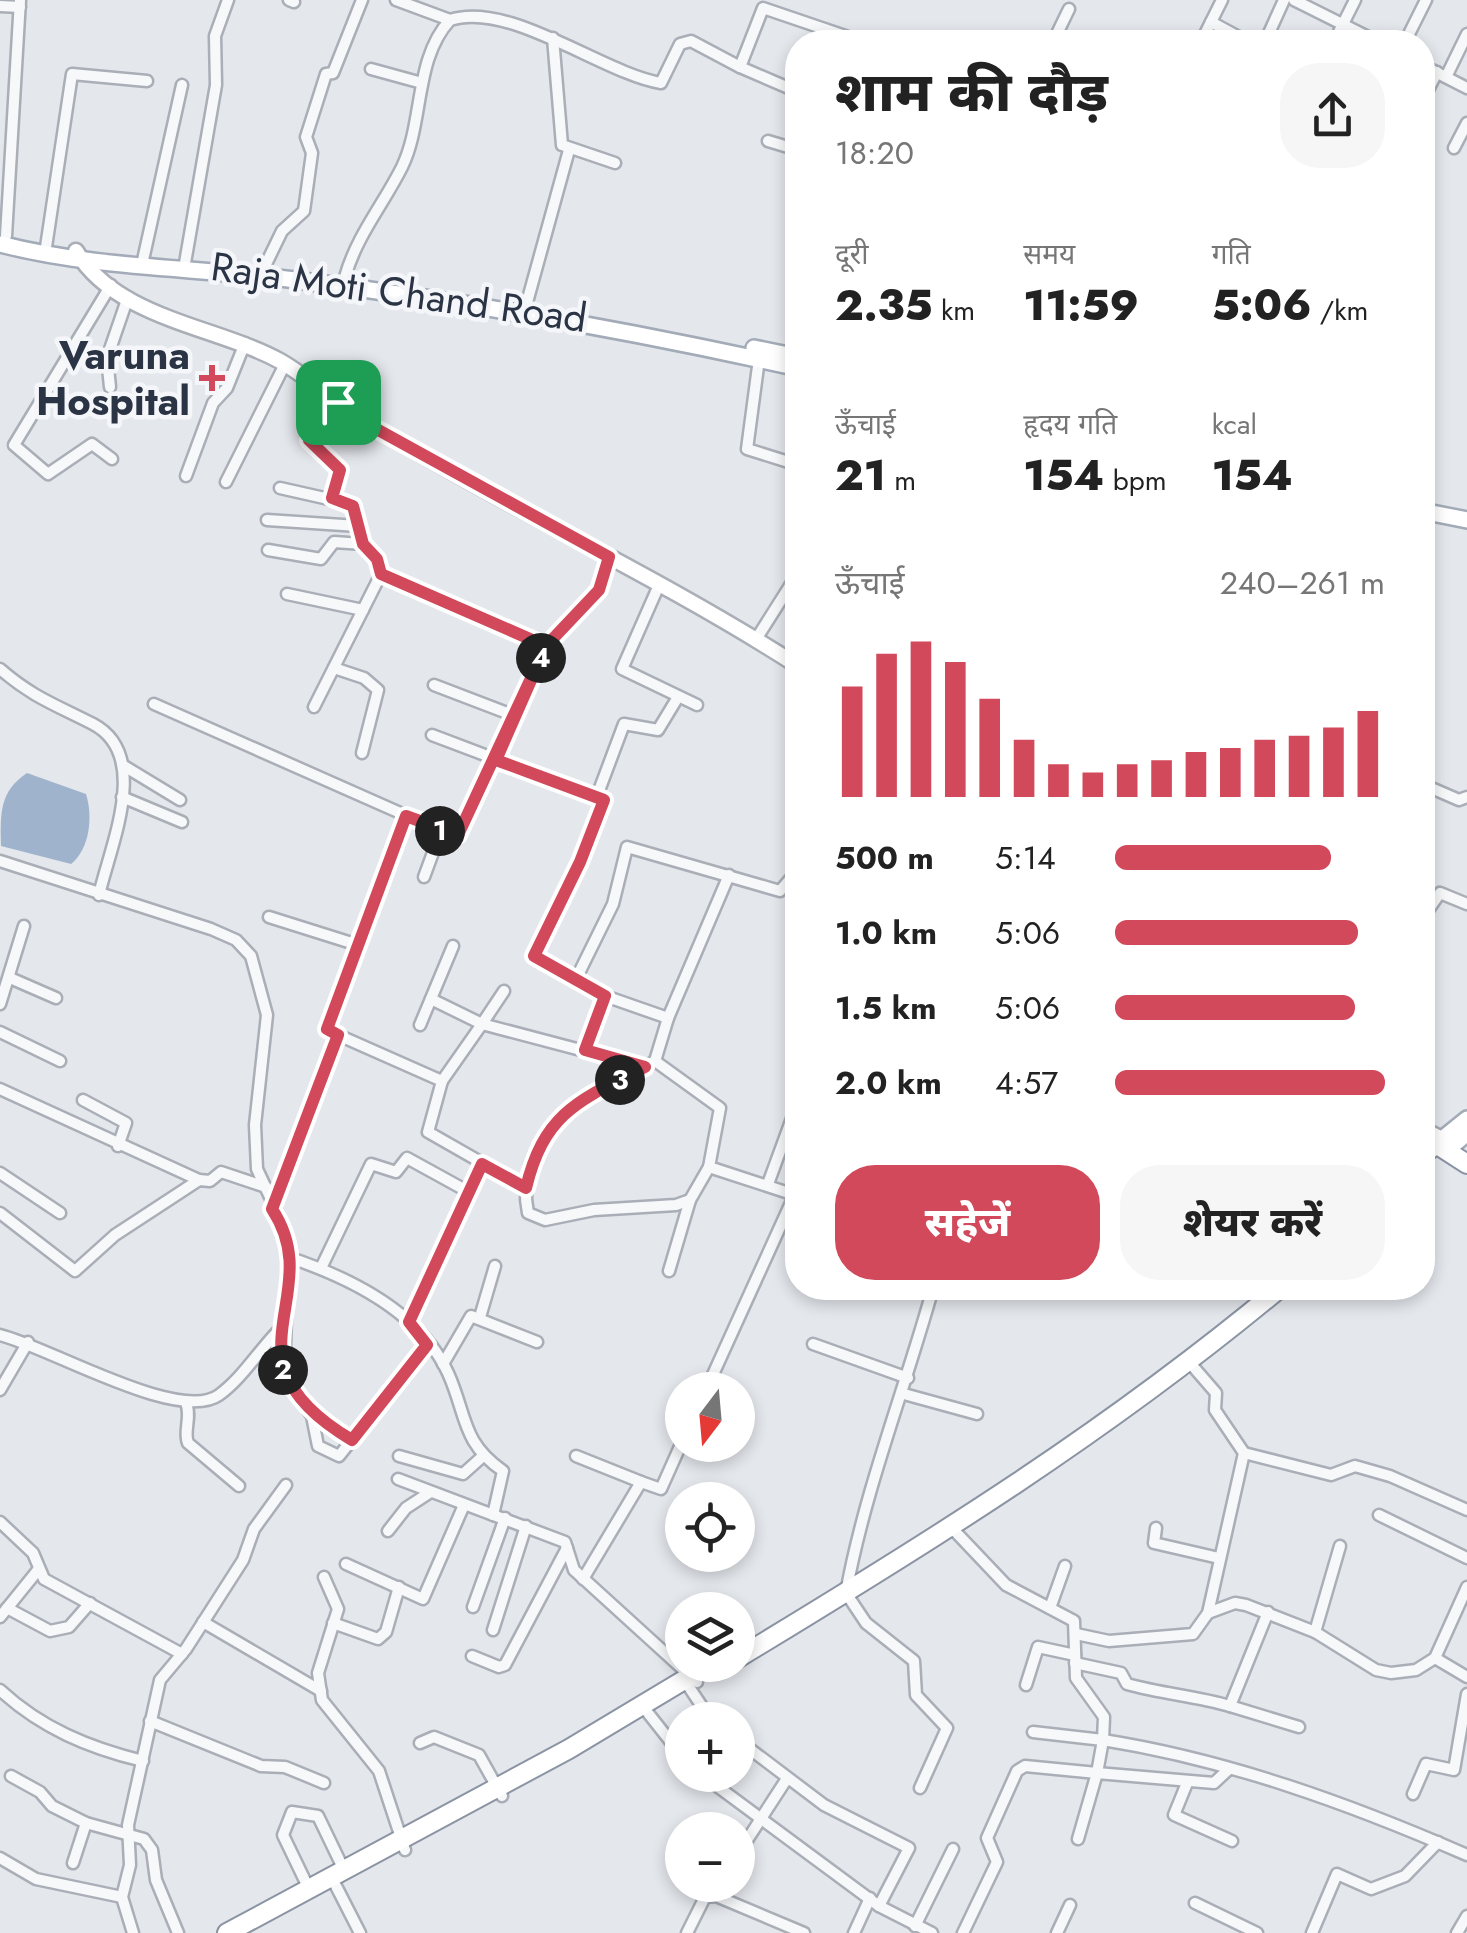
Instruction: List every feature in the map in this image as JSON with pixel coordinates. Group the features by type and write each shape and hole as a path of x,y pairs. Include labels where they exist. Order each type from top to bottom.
{"highway":[{"path":"1443,1143 1467,1164"},
{"path":"847,1587 1122,1404 1250,1300"},
{"path":"755,1641 950,1527 1068,1452 1190,1363 1266,1300"},
{"path":"755,1643 760,1639"},
{"path":"247,1933 340,1878 648,1712 692,1682"},
{"path":"501,1792 692,1682"},
{"path":"227,1933 309,1889 340,1878"}],"main road":[{"name":"Raja Moti Chand Road","path":"2,238 80,256 264,266 346,277 785,355"},
{"path":"2,238 80,256 314,282 785,365"},
{"path":"1435,504 1467,510"},
{"path":"1435,514 1467,520"},
{"path":"1443,1143 1467,1119"}],"street":[{"path":"184,263 216,85 215,36 228,0"},
{"path":"264,266 282,231 304,212 312,153 306,137 326,74 334,73 362,0"},
{"path":"396,0 450,20 474,17 553,38 655,82 664,80 680,44 692,41 785,86"},
{"path":"1207,30 1222,0"},
{"path":"1270,30 1284,0"},
{"path":"1294,0 1355,30"},
{"path":"1341,30 1355,0"},
{"path":"1411,30 1426,0"},
{"path":"0,6 20,3 2,238"},
{"path":"740,67 764,4 832,30"},
{"path":"1058,30 1068,9"},
{"path":"346,277 354,248 401,168 422,84 450,20"},
{"path":"1211,22 1226,30"},
{"path":"1435,83 1467,34"},
{"path":"553,38 560,141 570,150 615,163"},
{"path":"370,69 422,84"},
{"path":"1435,71 1467,88"},
{"path":"46,247 72,74 147,81"},
{"path":"143,260 182,85"},
{"path":"1454,148 1467,123"},
{"path":"768,141 785,146"},
{"path":"526,306 570,150"},
{"path":"80,256 128,298 181,323 245,343 285,364 371,426 785,659"},
{"path":"111,285 14,446 48,474 92,444 112,459"},
{"path":"110,387 106,358 128,298"},
{"path":"186,476 213,403 227,388 245,343"},
{"path":"759,359 747,448 785,461"},
{"path":"226,482 285,364"},
{"path":"332,498 340,470 309,440 338,402"},
{"path":"280,488 351,504 363,544 377,559 381,574 314,707"},
{"path":"267,520 358,526"},
{"path":"268,550 322,560 334,542 363,544"},
{"path":"154,704 441,832 458,835 546,646 599,590 609,557"},
{"path":"381,574 546,646"},
{"path":"659,585 622,669 697,706"},
{"path":"754,641 785,593"},
{"path":"287,594 363,610"},
{"path":"334,668 364,678 378,690 362,753"},
{"path":"0,669 47,705 97,725 120,754 122,796 99,895"},
{"path":"434,686 515,716"},
{"path":"597,796 626,722 658,730 678,696"},
{"path":"432,735 605,802 534,956 605,996 668,1018"},
{"path":"123,766 180,800"},
{"path":"1435,790 1459,800 1467,796"},
{"path":"122,796 182,822"},
{"path":"406,816 327,1029 442,1081"},
{"path":"424,877 441,832"},
{"path":"575,981 613,904 627,848 780,891 785,885"},
{"path":"0,861 210,929 236,940 251,956 267,1015 255,1125 257,1168 272,1209 284,1227 288,1257 282,1326 284,1375 312,1416 317,1444 339,1456 427,1345"},
{"path":"690,1200 676,1205 539,1220 528,1212 526,1188 537,1148 550,1125 650,1064 729,875"},
{"path":"1435,900 1440,893 1467,904"},
{"path":"269,917 358,945"},
{"path":"0,1004 24,926"},
{"path":"420,1024 454,946"},
{"path":"0,964 56,998"},
{"path":"504,991 442,1081 428,1132 526,1188"},
{"path":"585,1050 605,996"},
{"path":"431,999 482,1024 650,1064 720,1108 709,1167 690,1200 670,1271"},
{"path":"0,1032 60,1061"},
{"path":"272,1209 338,1035"},
{"path":"0,1089 199,1180 210,1181 221,1172 266,1187"},
{"path":"84,1100 126,1123 118,1146"},
{"path":"768,1184 785,1138"},
{"path":"321,1268 371,1164 396,1172 407,1158 468,1191"},
{"path":"409,1322 482,1164"},
{"path":"709,1167 785,1191"},
{"path":"0,1174 60,1213"},
{"path":"0,1213 76,1272 115,1235 199,1180"},
{"path":"714,1372 785,1219"},
{"path":"288,1257 366,1290 409,1322 443,1364 456,1406 482,1458 503,1471 499,1516 473,1607"},
{"path":"480,1318 495,1266"},
{"path":"920,1788 947,1728 916,1694 914,1661 866,1623 847,1587 855,1542 904,1394 930,1300"},
{"path":"443,1364 468,1318 480,1318 537,1342"},
{"path":"0,1334 139,1389 186,1402 216,1398 282,1326"},
{"path":"0,1390 28,1342"},
{"path":"812,1344 908,1378"},
{"path":"1190,1363 1216,1393 1214,1410 1244,1453 1335,1476 1355,1466 1390,1476 1467,1510"},
{"path":"904,1394 977,1414"},
{"path":"186,1402 191,1419 188,1443 238,1486"},
{"path":"312,1416 352,1440"},
{"path":"1076,1634 1109,1641 1193,1634 1208,1614 1244,1453"},
{"path":"399,1456 463,1474 482,1458"},
{"path":"576,1456 662,1489 673,1462"},
{"path":"398,1479 565,1542 574,1570 665,1656"},
{"path":"583,1579 641,1482"},
{"path":"134,1933 122,1896 130,1866 128,1833 160,1680 203,1622 243,1560 254,1528 286,1485"},
{"path":"388,1531 406,1508 429,1493"},
{"path":"346,1564 423,1598 430,1592 464,1505"},
{"path":"1380,1515 1467,1558"},
{"path":"493,1630 526,1526"},
{"path":"2,1527 33,1552 38,1570 49,1582 182,1654"},
{"path":"950,1527 1006,1585 1074,1621 1076,1678 1104,1717 1097,1774 1078,1839"},
{"path":"1156,1528 1154,1543 1219,1558"},
{"path":"1315,1632 1340,1546"},
{"path":"472,1656 499,1667 505,1665 567,1548"},
{"path":"1050,1608 1065,1566"},
{"path":"38,1570 3,1612 50,1631 68,1627 90,1603"},
{"path":"324,1577 338,1609 318,1673 322,1700 378,1771 402,1846"},
{"path":"333,1623 378,1639 386,1632 399,1587"},
{"path":"1208,1614 1235,1603 1268,1612 1315,1632 1388,1673 1416,1670 1436,1658 1467,1587"},
{"path":"1230,1706 1268,1612"},
{"path":"203,1622 321,1690"},
{"path":"1026,1685 1038,1647 1122,1673 1127,1684 1162,1694 1188,1694 1299,1728"},
{"path":"1436,1658 1467,1678"},
{"path":"692,1682 702,1702"},
{"path":"0,1690 33,1720 95,1748 143,1761"},
{"path":"1413,1794 1426,1764 1454,1770 1467,1694"},
{"path":"648,1712 665,1734"},
{"path":"150,1721 261,1766 284,1766 324,1783"},
{"path":"1033,1732 1103,1740 1229,1769 1338,1800 1467,1855"},
{"path":"420,1742 432,1737 474,1752 501,1792"},
{"path":"755,1749 786,1780 829,1808 909,1848 854,1933"},
{"path":"962,1933 998,1862 987,1838 1017,1771 1024,1766 1187,1782 1220,1782 1229,1769"},
{"path":"12,1776 40,1792 52,1806 86,1823 144,1839 152,1850 154,1876 178,1933"},
{"path":"755,1828 786,1780"},
{"path":"1187,1782 1174,1815 1232,1841"},
{"path":"726,1792 875,1902 923,1930 953,1849"},
{"path":"309,1889 283,1835 292,1812 318,1816 360,1933"},
{"path":"73,1863 86,1823"},
{"path":"1312,1933 1338,1874 1371,1889 1405,1876 1438,1842"},
{"path":"0,1858 36,1879 122,1896"},
{"path":"687,1933 701,1902"},
{"path":"743,1902 804,1933"},
{"path":"1195,1903 1257,1933"},
{"path":"1057,1933 1070,1905"},
{"path":"1457,1933 1467,1916"}],"water":[{"path":"27,773 86,794 88,832 82,850 71,864 1,846 7,795"}],"place":[{"name":"Varuna Hospital","path":"212,378"}],"route":[{"path":"338,402 309,440 340,470 332,498 353,506 363,544 373,552 381,574 546,646 458,835 441,832 406,816 327,1029 338,1035 272,1209 284,1227 288,1257 282,1326 284,1375 312,1416 352,1440 427,1345 409,1322 482,1164 526,1188 537,1148 550,1125 572,1108 645,1067 585,1050 605,996 534,956 601,816 604,800 496,760 546,646 599,590 609,557 371,426 338,402"}]}
